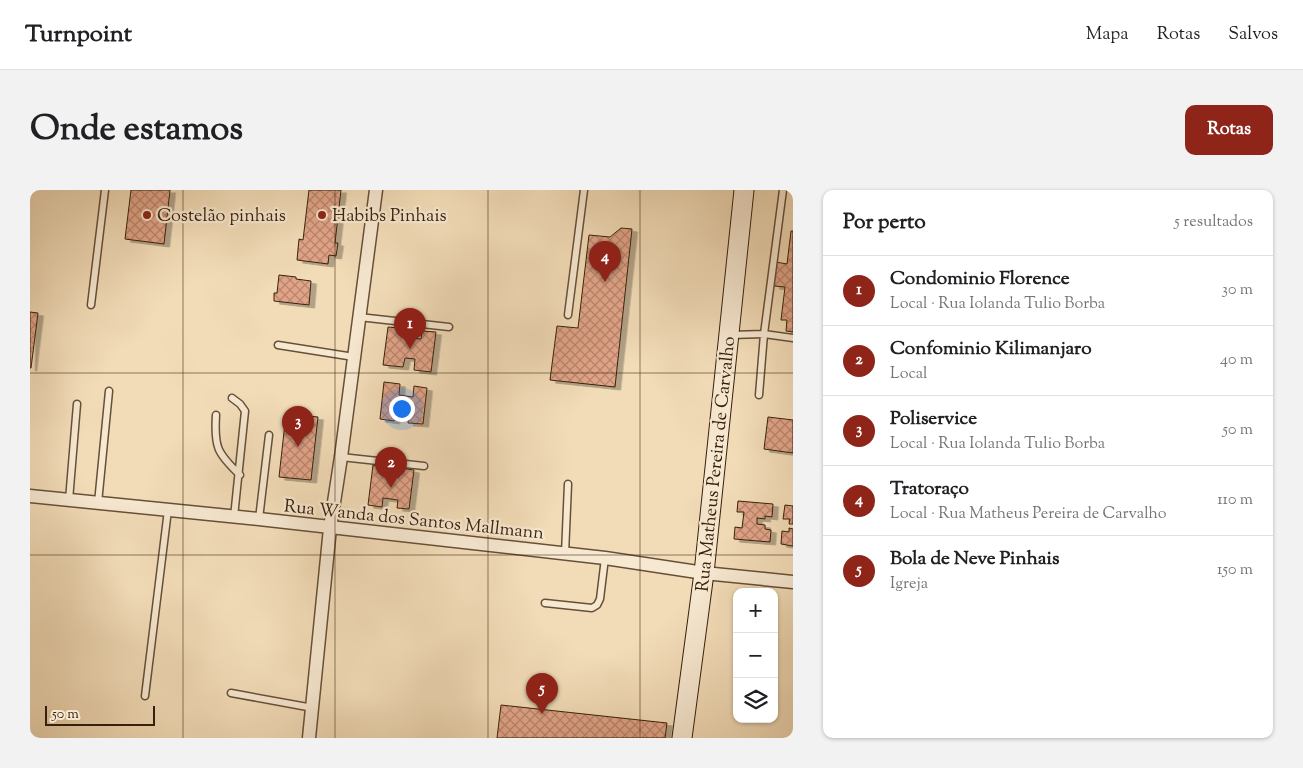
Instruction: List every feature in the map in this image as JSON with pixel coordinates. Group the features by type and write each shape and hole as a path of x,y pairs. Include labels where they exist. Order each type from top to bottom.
{"street":[{"path":"309,738 330,528 376,190"},
{"name":"Rua Matheus Pereira de Carvalho","path":"682,738 704,573 744,190"},
{"name":"Rua Wanda dos Santos Mallmann","path":"30,496 605,558 704,573 793,582"}],"lane":[{"path":"91,305 105,190"},
{"path":"568,315 584,190"},
{"path":"760,395 764,334 782,190"},
{"path":"359,317 450,327"},
{"path":"728,335 764,334 793,338"},
{"path":"278,345 354,357"},
{"path":"98,503 109,391"},
{"path":"232,398 245,411 240,475 234,517"},
{"path":"69,500 77,404"},
{"path":"216,415 215,435 218,450 240,475"},
{"path":"259,520 269,435"},
{"path":"341,457 424,466"},
{"path":"565,554 568,484"},
{"path":"145,696 168,510"},
{"path":"545,603 592,608 597,605 600,600 605,558"},
{"path":"231,693 313,708"}],"building":[{"name":"Costelão pinhais","path":"131,190 170,190 164,244 125,239"},
{"name":"Habibs Pinhais","path":"309,190 341,190 335,243 338,243 336,256 329,255 328,264 297,260 299,239 303,240"},
{"path":"621,228 632,229 615,387 550,380 557,326 578,328 589,235 610,237"},
{"path":"791,231 793,231 793,332 786,331 787,320 781,320 785,287 774,286 776,262 787,264"},
{"path":"279,275 311,281 309,305 274,301 274,293 277,293"},
{"path":"30,312 38,313 31,368 30,368"},
{"path":"388,327 410,329 409,338 421,339 422,331 436,332 431,372 414,370 415,359 405,358 403,367 383,365"},
{"path":"384,382 400,384 399,395 413,397 414,386 427,388 423,424 408,423 409,415 395,413 394,421 380,419"},
{"path":"286,414 318,417 311,480 279,477"},
{"path":"768,417 793,420 793,453 764,449"},
{"path":"373,465 388,467 387,476 399,477 400,468 414,470 409,509 397,508 398,500 383,498 382,507 368,505"},
{"path":"738,501 773,504 772,517 765,516 765,519 757,518 757,524 765,525 765,529 771,530 770,542 734,539 735,527 742,528 744,512 737,512"},
{"path":"785,505 793,506 793,524 789,524 790,519 783,519"},
{"path":"789,528 793,529 793,546 781,544 782,531 789,532"},
{"path":"501,705 667,723 665,738 497,738"}],"place":[{"name":"Costelão pinhais","path":"147,215"},
{"name":"Habibs Pinhais","path":"322,215"},
{"name":"Tratoraço","path":"605,282"},
{"name":"Condominio Florence","path":"410,349"},
{"name":"Poliservice","path":"298,447"},
{"name":"Confominio Kilimanjaro","path":"391,488"},
{"name":"Bola de Neve Pinhais","path":"542,714"}]}
